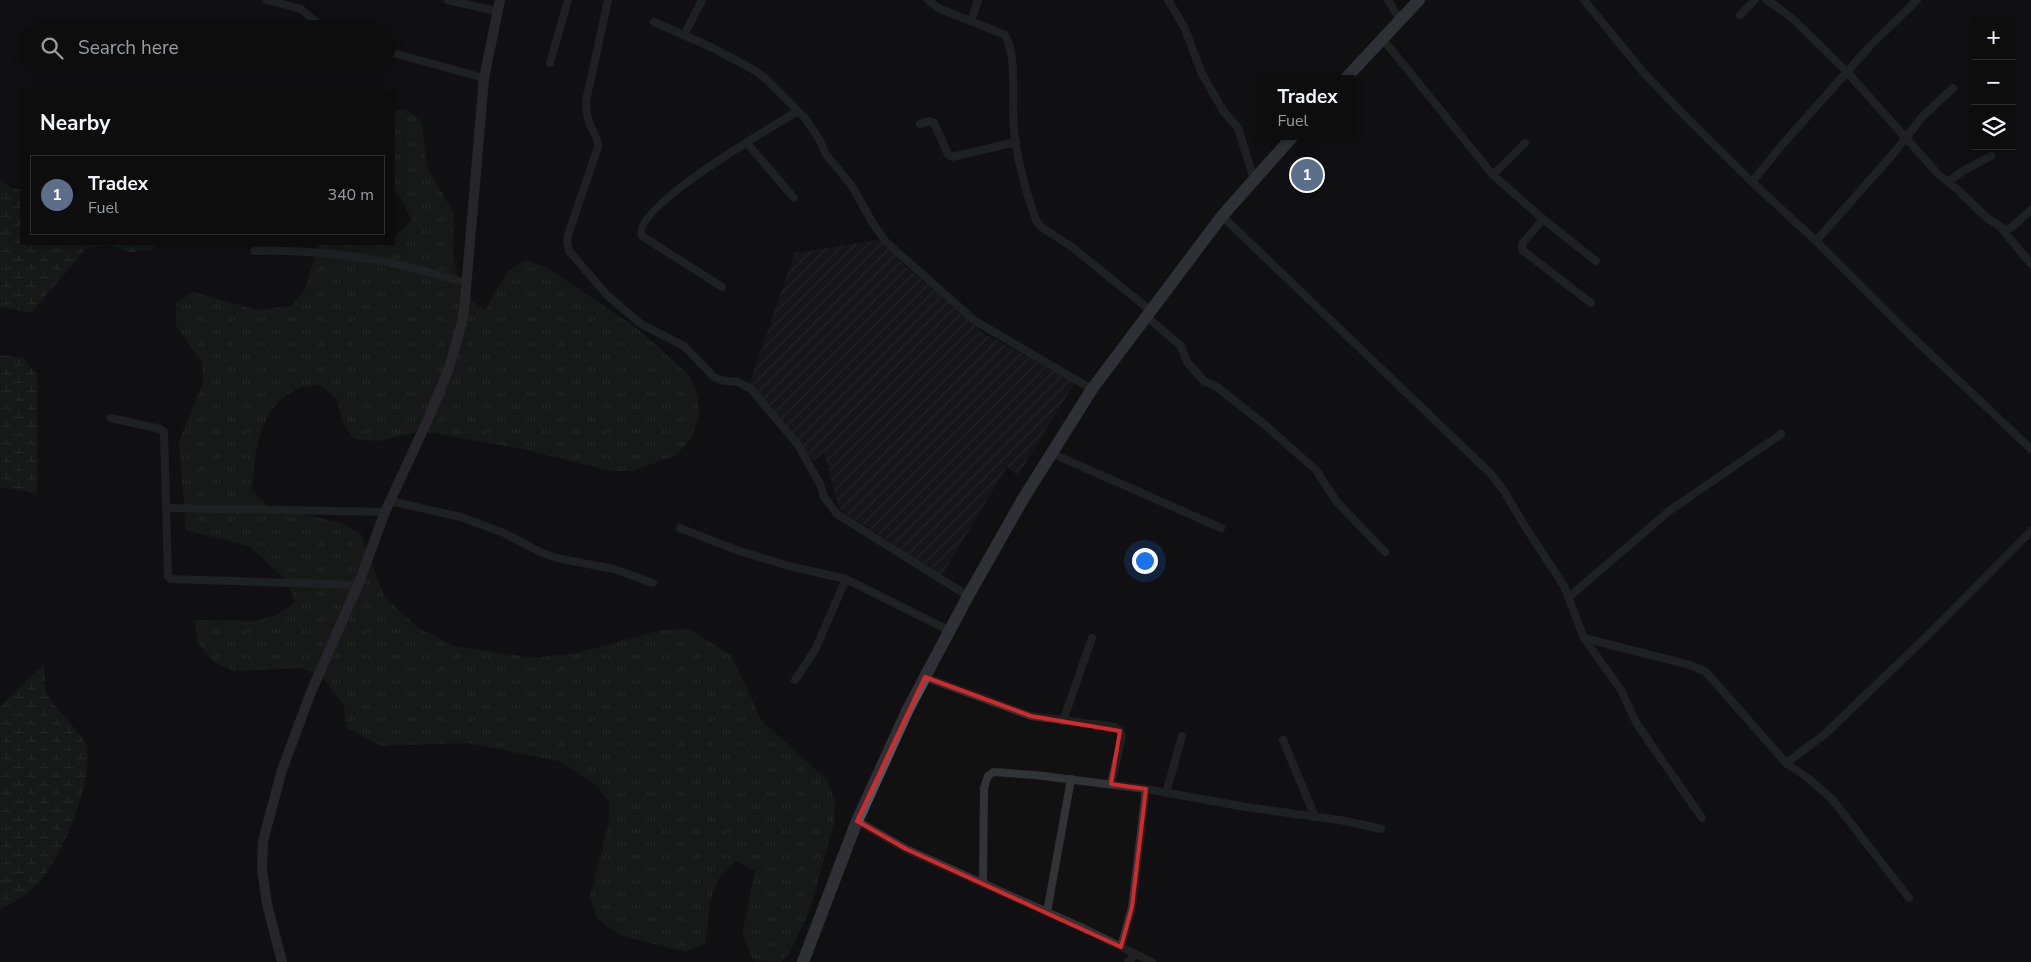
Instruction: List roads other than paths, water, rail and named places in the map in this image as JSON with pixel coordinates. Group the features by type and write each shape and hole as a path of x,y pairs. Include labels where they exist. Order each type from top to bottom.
{"highway":[{"path":"1349,75 1419,0"},
{"path":"803,962 857,821 908,709 968,596 1051,453 1092,389 1222,216 1289,140"}],"main road":[{"path":"282,962 266,895 262,869 263,841 282,770 311,692 358,585 385,512 425,426 449,368 462,322 484,78 496,11 500,0"}],"street":[{"path":"267,0 301,9 313,20"},
{"path":"448,0 496,11"},
{"path":"550,63 568,0"},
{"path":"608,0 586,101 586,111 598,138 598,147 568,235 569,251 607,295 641,324 684,346 714,377 720,380 738,382 751,389 798,445 820,484 824,497 837,514 968,596"},
{"path":"684,35 702,0"},
{"path":"928,0 970,21 1004,35 1008,42 1011,56 1016,142 1032,210 1041,227 1072,246 1149,314 1181,346 1188,362 1204,381 1217,388 1264,424 1316,470 1337,502 1385,552"},
{"path":"970,21 978,0"},
{"path":"1168,0 1185,29 1202,74 1224,112 1238,128 1254,179"},
{"path":"1388,0 1400,20"},
{"path":"1584,0 1643,72 1752,182 1816,241 1906,331 2031,450"},
{"path":"1740,15 1755,0"},
{"path":"1768,0 1792,18 1847,72 1938,174 1987,218 2006,230 2031,210"},
{"path":"1752,182 1782,145 1870,46 1917,0"},
{"path":"654,22 754,70 766,79 805,118 819,139 828,158 852,186 872,222 886,242 975,321 1092,389"},
{"path":"1382,38 1493,175 1531,206 1543,219 1596,261"},
{"path":"395,53 484,78"},
{"path":"1816,241 1923,116 1953,88"},
{"path":"722,287 642,236 643,225 652,211 682,185 798,111"},
{"path":"920,124 934,123 948,154 952,156 1016,142"},
{"path":"747,143 794,198"},
{"path":"1493,175 1525,143"},
{"path":"1948,182 1961,172 1991,156"},
{"path":"1222,216 1491,474 1504,491 1564,586 1584,638 1621,690 1637,724 1702,818"},
{"path":"1543,219 1522,244 1522,250 1591,303"},
{"path":"2000,227 2031,264"},
{"path":"254,251 296,250 335,254 400,265 467,283"},
{"path":"111,418 160,429 164,432 167,574 171,579 358,585"},
{"path":"1569,597 1669,511 1781,434"},
{"path":"1051,453 1221,528"},
{"path":"390,501 461,518 504,533 542,553 561,559 614,569 653,583"},
{"path":"167,508 385,512"},
{"path":"680,528 736,550 789,566 846,579 950,631"},
{"path":"1786,763 1824,735 2031,531"},
{"path":"795,680 815,650 846,579"},
{"path":"1063,721 1092,638"},
{"path":"1584,638 1690,665 1706,672 1786,763 1809,779 1832,799 1909,898"},
{"path":"925,676 1031,716 1115,727 1122,736 1111,784"},
{"path":"1166,793 1182,736"},
{"path":"1283,740 1314,817"},
{"path":"983,884 984,788 988,776 993,772 1071,779 1146,789 1368,825 1381,829"},
{"path":"1047,912 1071,779"},
{"path":"1121,947 1132,907 1146,789"},
{"path":"857,821 906,849 1047,912 1152,962"},
{"path":"1128,962 1136,954"}],"place":[{"name":"Tradex","path":"1307,175"}]}
